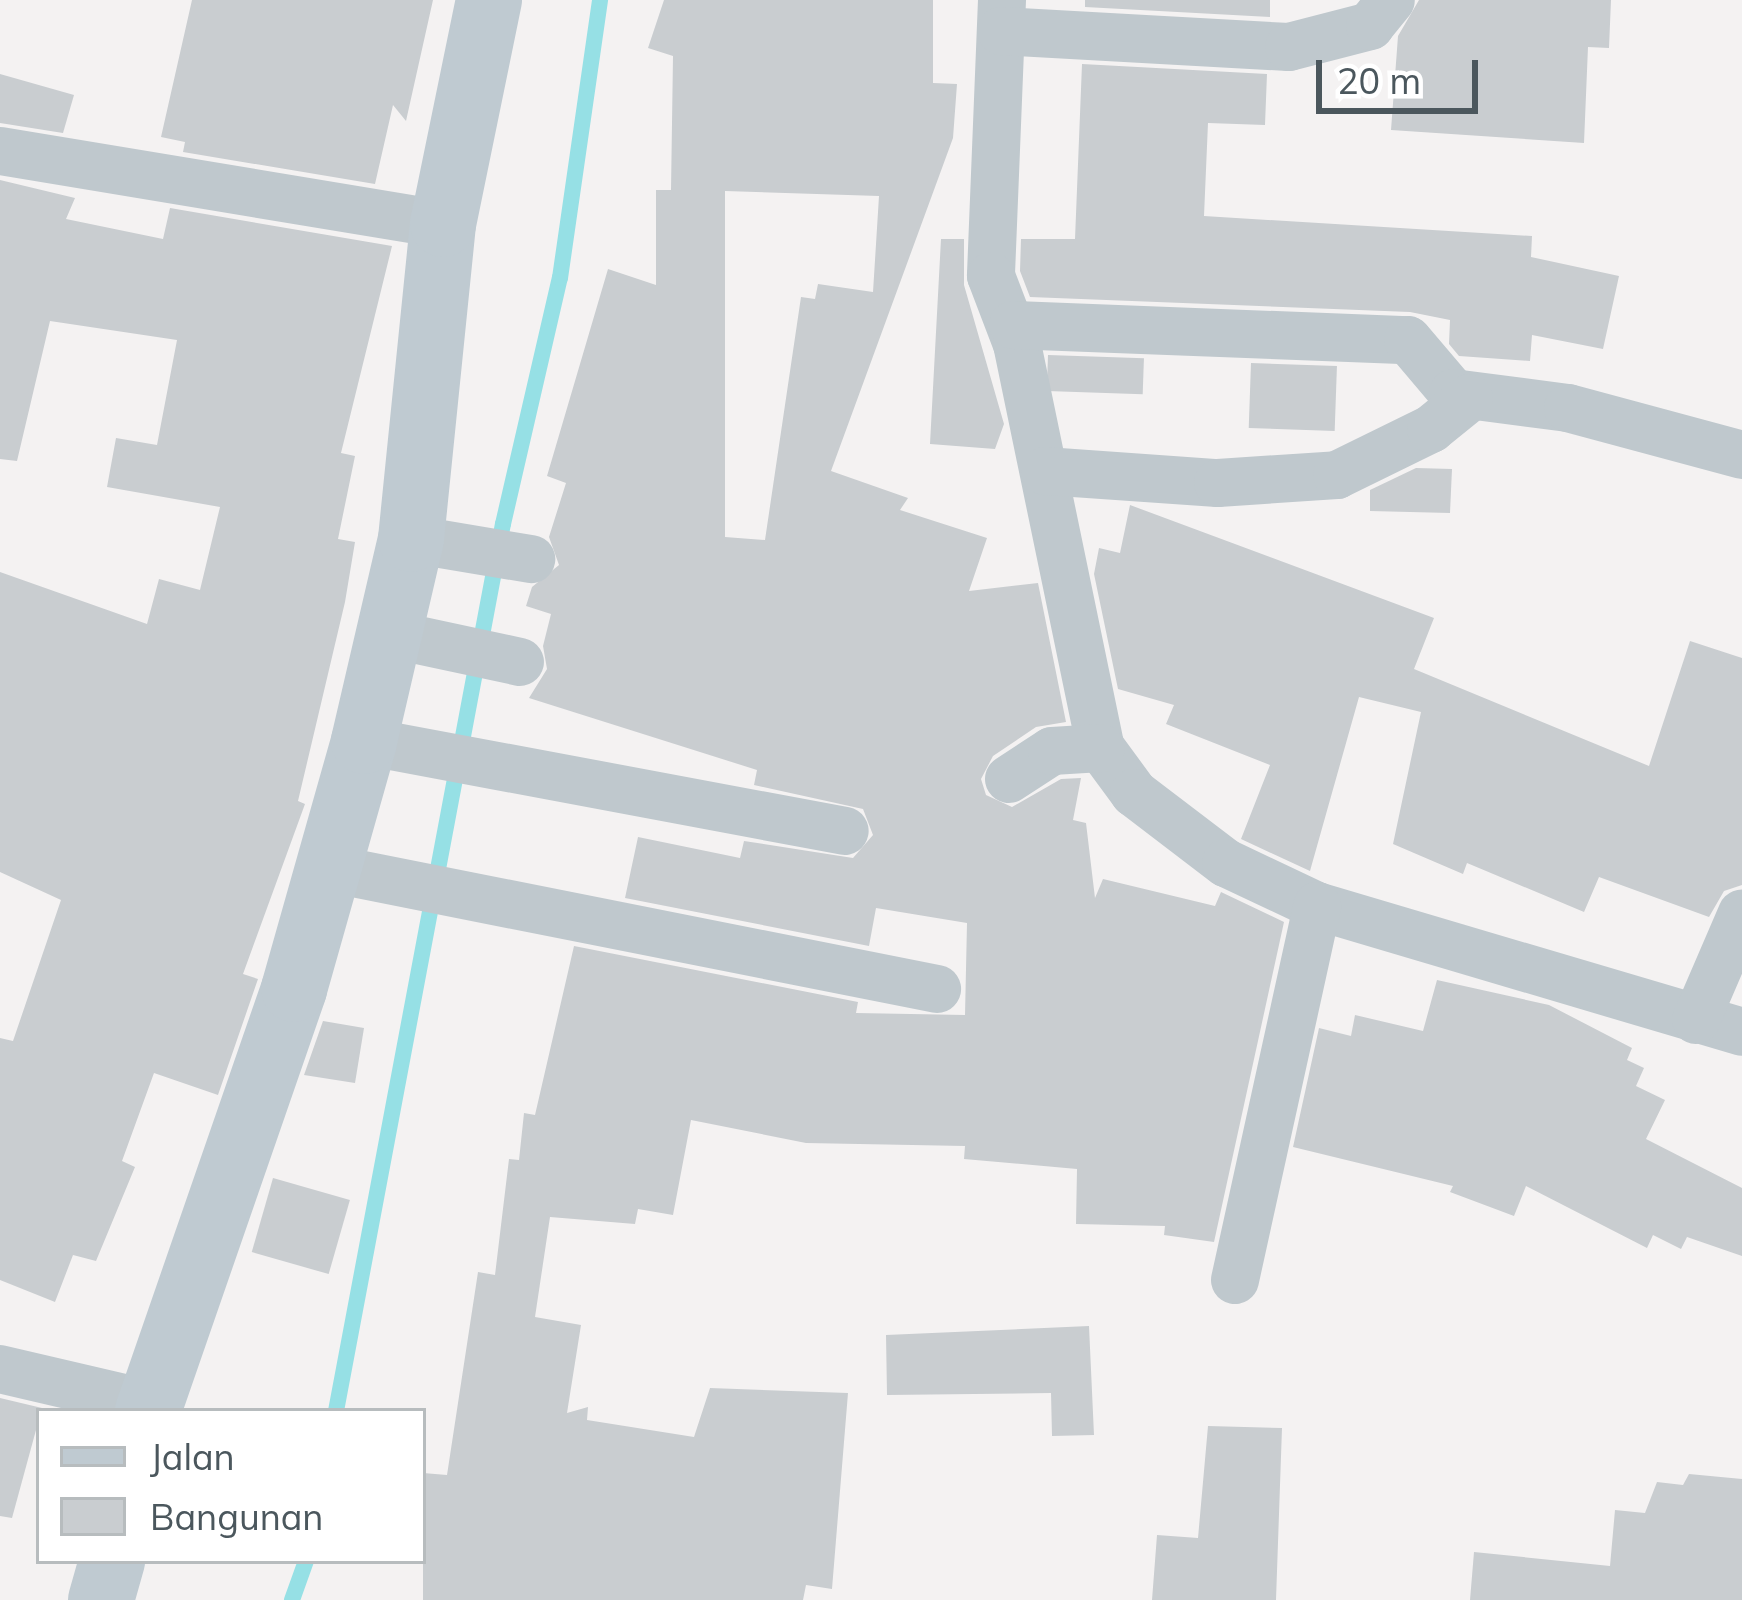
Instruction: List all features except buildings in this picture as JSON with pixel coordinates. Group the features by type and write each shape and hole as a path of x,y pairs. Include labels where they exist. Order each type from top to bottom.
{"main road":[{"path":"148,1407 328,868 364,741 409,638 439,544 443,224 489,0"},
{"path":"101,1600 111,1564"}],"street":[{"path":"1391,0 1370,26 1289,46 1002,16 991,276 1013,326 1101,748 1134,793 1226,863 1317,906 1719,1026 1742,913"},
{"path":"0,151 443,224"},
{"path":"1013,326 1408,340 1430,358 1442,388 1469,398 1568,408 1742,455"},
{"path":"1045,471 1218,482 1337,475 1431,429 1469,398"},
{"path":"439,544 525,558"},
{"path":"409,638 503,658"},
{"path":"364,741 845,831"},
{"path":"1009,779 1052,751 1101,748"},
{"path":"328,868 475,903 937,989"},
{"path":"1234,1280 1317,906"},
{"path":"0,1369 148,1407"}],"waterway":[{"path":"337,1408 503,524 560,278 600,0"},
{"path":"292,1600 305,1564"}]}
